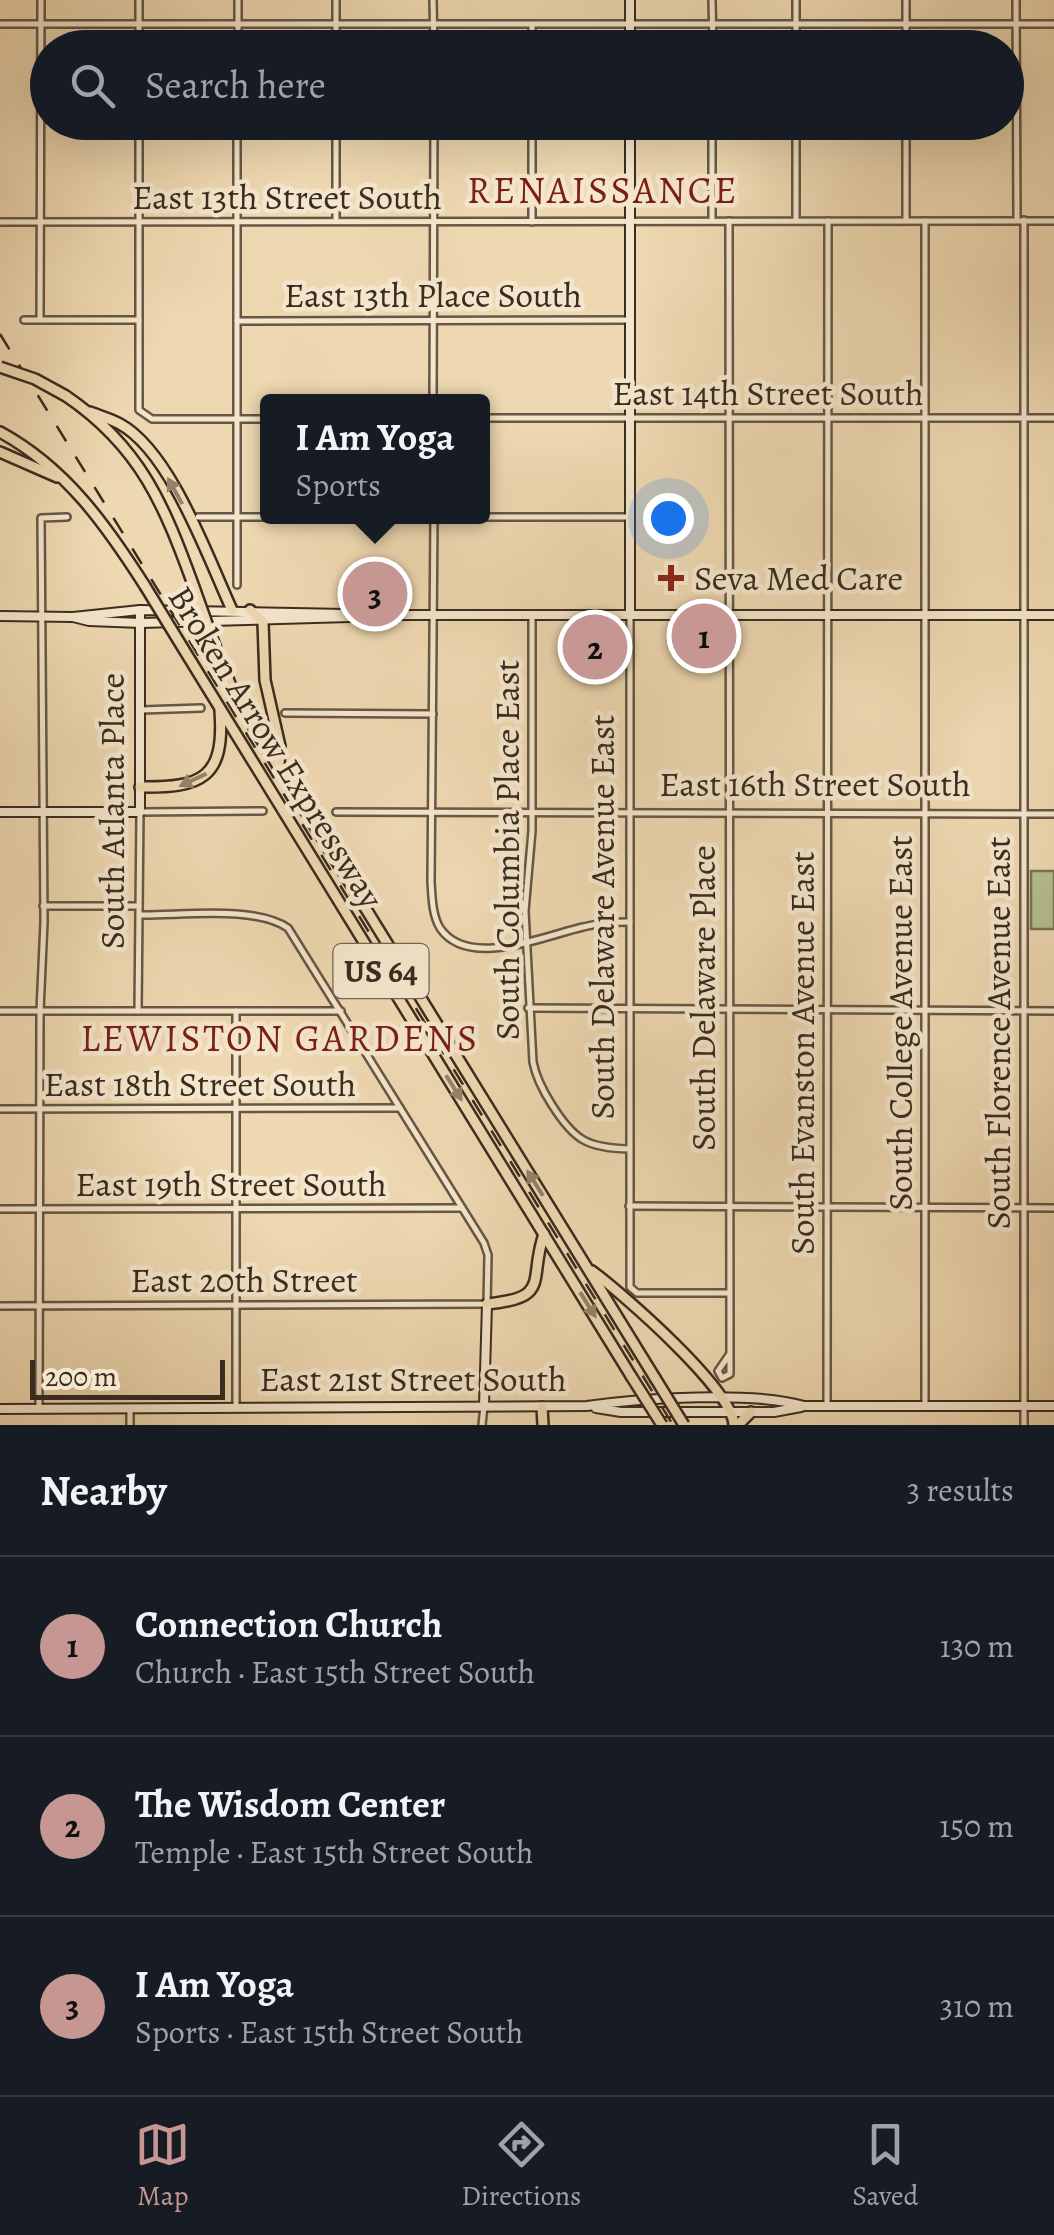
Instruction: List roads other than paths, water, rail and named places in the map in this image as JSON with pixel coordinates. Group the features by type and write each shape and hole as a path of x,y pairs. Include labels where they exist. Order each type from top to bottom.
{"highway":[{"name":"Broken Arrow Expressway","path":"0,368 36,380 90,412 120,440 146,475 164,510 233,691 684,1425"},
{"path":"90,412 122,425 148,450 170,480 232,610"},
{"name":"Broken Arrow Expressway","path":"0,432 34,453 67,482 108,531 145,586 662,1425"},
{"path":"0,452 67,482"},
{"path":"250,610 263,622 265,680 280,746 279,769"},
{"path":"140,788 185,786 208,774 221,748 220,708"},
{"path":"488,1304 517,1301 529,1294 536,1280 544,1234"},
{"path":"586,1266 638,1310 726,1400 736,1425 751,1412"},
{"path":"542,1406 542,1425"}],"main road":[{"path":"630,0 630,30"},
{"name":"South Delaware Avenue East","path":"630,140 630,615"},
{"path":"0,616 73,617 140,610 433,615 1054,615"},
{"name":"South Atlanta Place","path":"140,610 140,812"},
{"path":"73,617 141,623 263,622 379,614"},
{"path":"0,812 140,812"},
{"path":"484,1406 488,1304"},
{"name":"East 21st Street South","path":"0,1409 587,1406 625,1400 788,1401 804,1406"},
{"name":"East 21st Street South","path":"587,1406 620,1412 751,1412 787,1411 804,1406 1054,1406"}],"street":[{"path":"41,0 41,30"},
{"path":"139,0 139,30"},
{"path":"238,0 238,30"},
{"path":"336,0 336,30"},
{"path":"433,0 434,30"},
{"path":"712,0 712,30"},
{"path":"796,0 796,30"},
{"path":"906,0 906,30"},
{"name":"South Florence Avenue East","path":"1016,0 1016,30"},
{"path":"0,24 1054,24"},
{"path":"532,25 532,30"},
{"path":"40,140 40,320"},
{"path":"139,140 138,405 142,414 152,419 260,418"},
{"path":"237,140 237,585"},
{"path":"336,140 336,221"},
{"path":"433,394 434,140"},
{"path":"532,140 532,222"},
{"path":"712,140 712,221"},
{"path":"796,140 796,220"},
{"path":"906,140 906,220"},
{"name":"South Florence Avenue East","path":"1018,140 1024,418 1024,1425"},
{"name":"South Evanston Avenue East","path":"827,1406 828,220"},
{"name":"South College Avenue East","path":"926,220 926,1406"},
{"name":"East 13th Street South","path":"0,222 1054,220"},
{"name":"South Delaware Place","path":"729,1355 730,221"},
{"path":"24,320 139,320"},
{"name":"East 13th Place South","path":"237,320 630,320"},
{"name":"East 14th Street South","path":"490,418 1054,418"},
{"path":"490,517 630,517"},
{"path":"39,1409 44,906 40,518 67,518"},
{"path":"198,518 260,518"},
{"path":"434,524 432,904 440,928 455,940 490,947 526,944 588,925 630,922"},
{"name":"South Columbia Place East","path":"532,614 532,811 526,944 529,1039 535,1074 568,1128 592,1145 629,1149"},
{"name":"South Delaware Avenue East","path":"630,615 630,1282 632,1291 729,1293"},
{"path":"141,710 201,708"},
{"path":"285,713 433,714"},
{"path":"140,812 263,811"},
{"name":"South Atlanta Place","path":"138,1011 140,812"},
{"name":"East 16th Street South","path":"336,812 1054,814"},
{"path":"44,906 139,906"},
{"path":"139,915 237,915 281,923 295,936 487,1250 488,1304"},
{"path":"528,1008 1054,1011"},
{"path":"0,1011 341,1011"},
{"path":"236,1011 236,1406"},
{"name":"East 18th Street South","path":"0,1109 400,1108"},
{"path":"630,1206 1054,1208"},
{"name":"East 19th Street South","path":"0,1208 462,1208"},
{"name":"East 20th Street","path":"0,1306 488,1304"},
{"path":"130,1406 130,1425"},
{"path":"482,1425 484,1406"}],"railway":[{"path":"0,334 673,1425"}],"place":[{"name":"Seva Med Care","path":"671,578"},
{"name":"I Am Yoga","path":"375,594"},
{"name":"Connection Church","path":"704,636"},
{"name":"The Wisdom Center","path":"595,647"}],"district":[{"name":"RENAISSANCE","path":"603,190"},
{"name":"LEWISTON GARDENS","path":"280,1038"}]}
